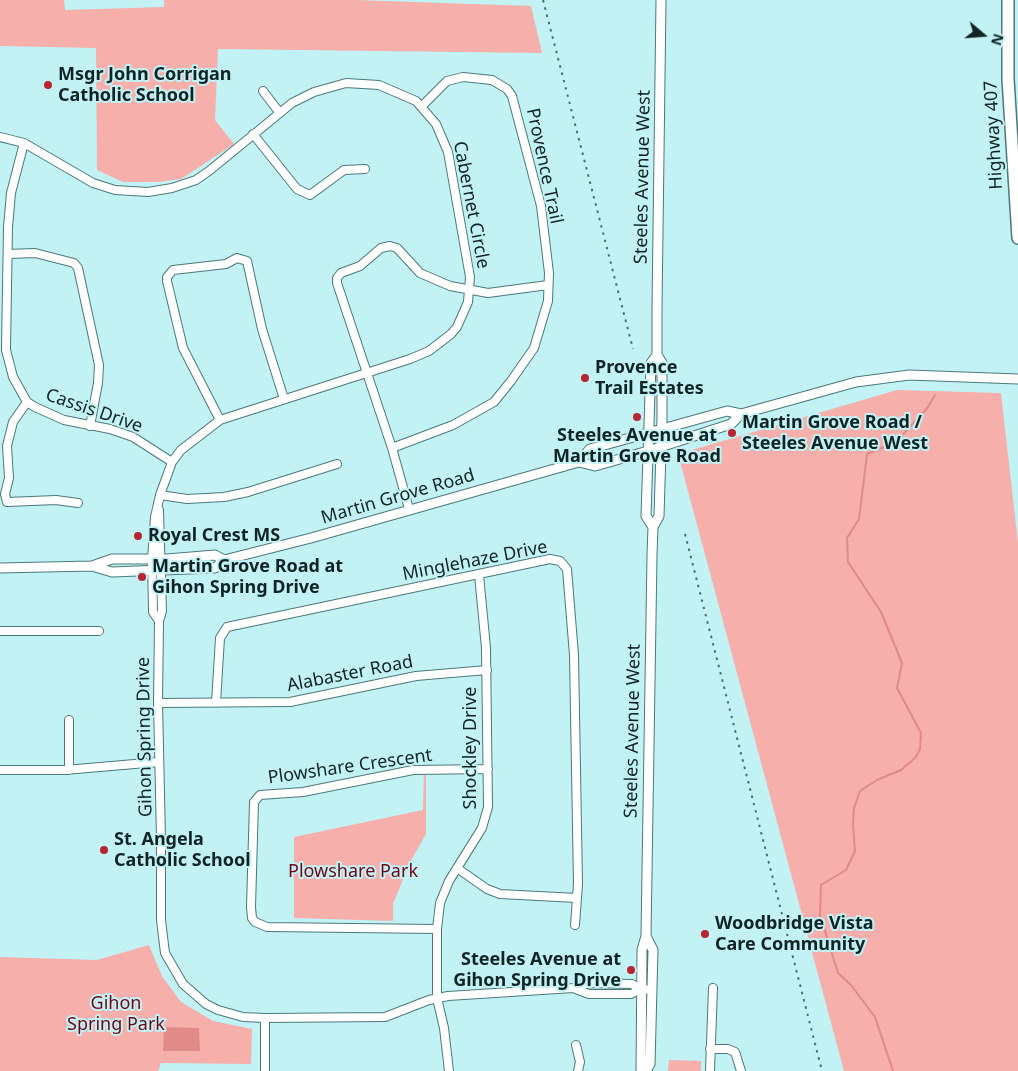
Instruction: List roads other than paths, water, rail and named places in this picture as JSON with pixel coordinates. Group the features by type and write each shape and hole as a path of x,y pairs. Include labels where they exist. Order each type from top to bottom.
{"highway":[{"path":"1003,0 1008,79"},
{"name":"Highway 407","path":"1008,0 1008,79 1018,238"}],"main road":[{"name":"Steeles Avenue West","path":"641,1071 642,950 646,936 653,527 659,516 661,446 662,363 657,355 661,0"},
{"name":"Steeles Avenue West","path":"653,527 646,516 651,363 657,355"},
{"name":"Martin Grove Road","path":"0,568 92,566 112,572 214,568 224,560 302,541 579,462 595,466 648,451 731,424 742,414 821,390 887,376 934,375 1018,379"},
{"name":"Martin Grove Road","path":"579,462 590,449 727,411 742,414"},
{"name":"Martin Grove Road","path":"92,566 112,559 157,559 214,555 224,560"},
{"name":"Steeles Avenue West","path":"646,936 653,950 650,1064 646,1071"}],"street":[{"name":"Provence Trail","path":"392,448 453,425 494,402 511,381 537,340 548,301 549,273 541,206 512,96 507,89 492,80 463,77 447,81 422,106"},
{"name":"Cabernet Circle","path":"0,137 24,143 93,183 115,190 148,192 172,188 196,180 279,112 314,92 346,83 379,84 416,101 422,106 441,132 448,152 470,277 470,291 466,307 451,334 429,351 368,373 220,420 187,445 172,462 160,495 157,559"},
{"path":"263,91 279,112"},
{"path":"253,134 297,189 310,195 344,170 365,168"},
{"name":"Cassis Drive","path":"24,143 11,193 8,254 7,360 17,385 27,402 64,420 110,429 133,437 172,462"},
{"path":"409,509 368,373 336,281 340,274 360,266 381,248 390,246 397,248 412,266 430,279 470,291 506,292 548,285"},
{"path":"8,254 35,253 74,263 78,268 99,365 98,383 90,426"},
{"path":"220,420 184,353 166,277 173,270 226,264 237,258 247,261 262,329 284,399"},
{"path":"27,402 10,430 7,446 9,478 5,494 7,502 56,500 78,503"},
{"path":"160,495 187,499 224,497 337,464"},
{"name":"Gihon Spring Drive","path":"157,559 153,612 159,621 158,762 161,838 161,920 163,943 168,960 183,984 206,1004 231,1014 265,1018 385,1017 436,998 528,989 573,988 588,994 631,994 641,989 652,990"},
{"name":"Minglehaze Drive","path":"216,703 220,638 227,627 555,559 564,564 567,569 574,654 575,925"},
{"name":"Shockley Drive","path":"449,1071 445,1035 436,998 437,929 443,892 476,841 487,816 487,670 478,575"},
{"path":"0,631 99,631"},
{"name":"Alabaster Road","path":"158,703 290,702 416,676 487,670"},
{"path":"69,720 70,770"},
{"path":"0,770 70,770 158,762"},
{"name":"Plowshare Crescent","path":"437,929 267,926 256,922 252,918 251,907 254,802 260,795 303,792 413,770 488,769"},
{"path":"457,868 487,889 500,894 576,898"},
{"path":"710,1071 713,988"},
{"path":"265,1018 265,1071"},
{"path":"576,1045 580,1062 578,1071"},
{"path":"710,1049 728,1049 736,1052 741,1071"}],"waterway":[{"path":"893,1071 875,1017 851,985 838,973 820,915 821,885 846,870 855,851 854,808 860,791 877,780 901,770 915,758 920,749 921,733 897,688 902,663 881,612 848,562 847,538 859,519 867,454 896,442 928,407 935,395"}],"railway":[{"path":"543,0 633,349"},
{"path":"685,534 822,1071"}],"place":[{"name":"Msgr John Corrigan Catholic School","path":"48,85"},
{"name":"Provence Trail Estates","path":"585,378"},
{"name":"Steeles Avenue at Martin Grove Road","path":"637,417"},
{"name":"Martin Grove Road / Steeles Avenue West","path":"732,433"},
{"name":"Royal Crest MS","path":"138,536"},
{"name":"Martin Grove Road at Gihon Spring Drive","path":"142,577"},
{"name":"St. Angela Catholic School","path":"104,850"},
{"name":"Woodbridge Vista Care Community","path":"705,934"},
{"name":"Steeles Avenue at Gihon Spring Drive","path":"631,970"}],"park label":[{"name":"Plowshare Park","path":"353,872"},
{"name":"Gihon Spring Park","path":"116,1014"}]}
